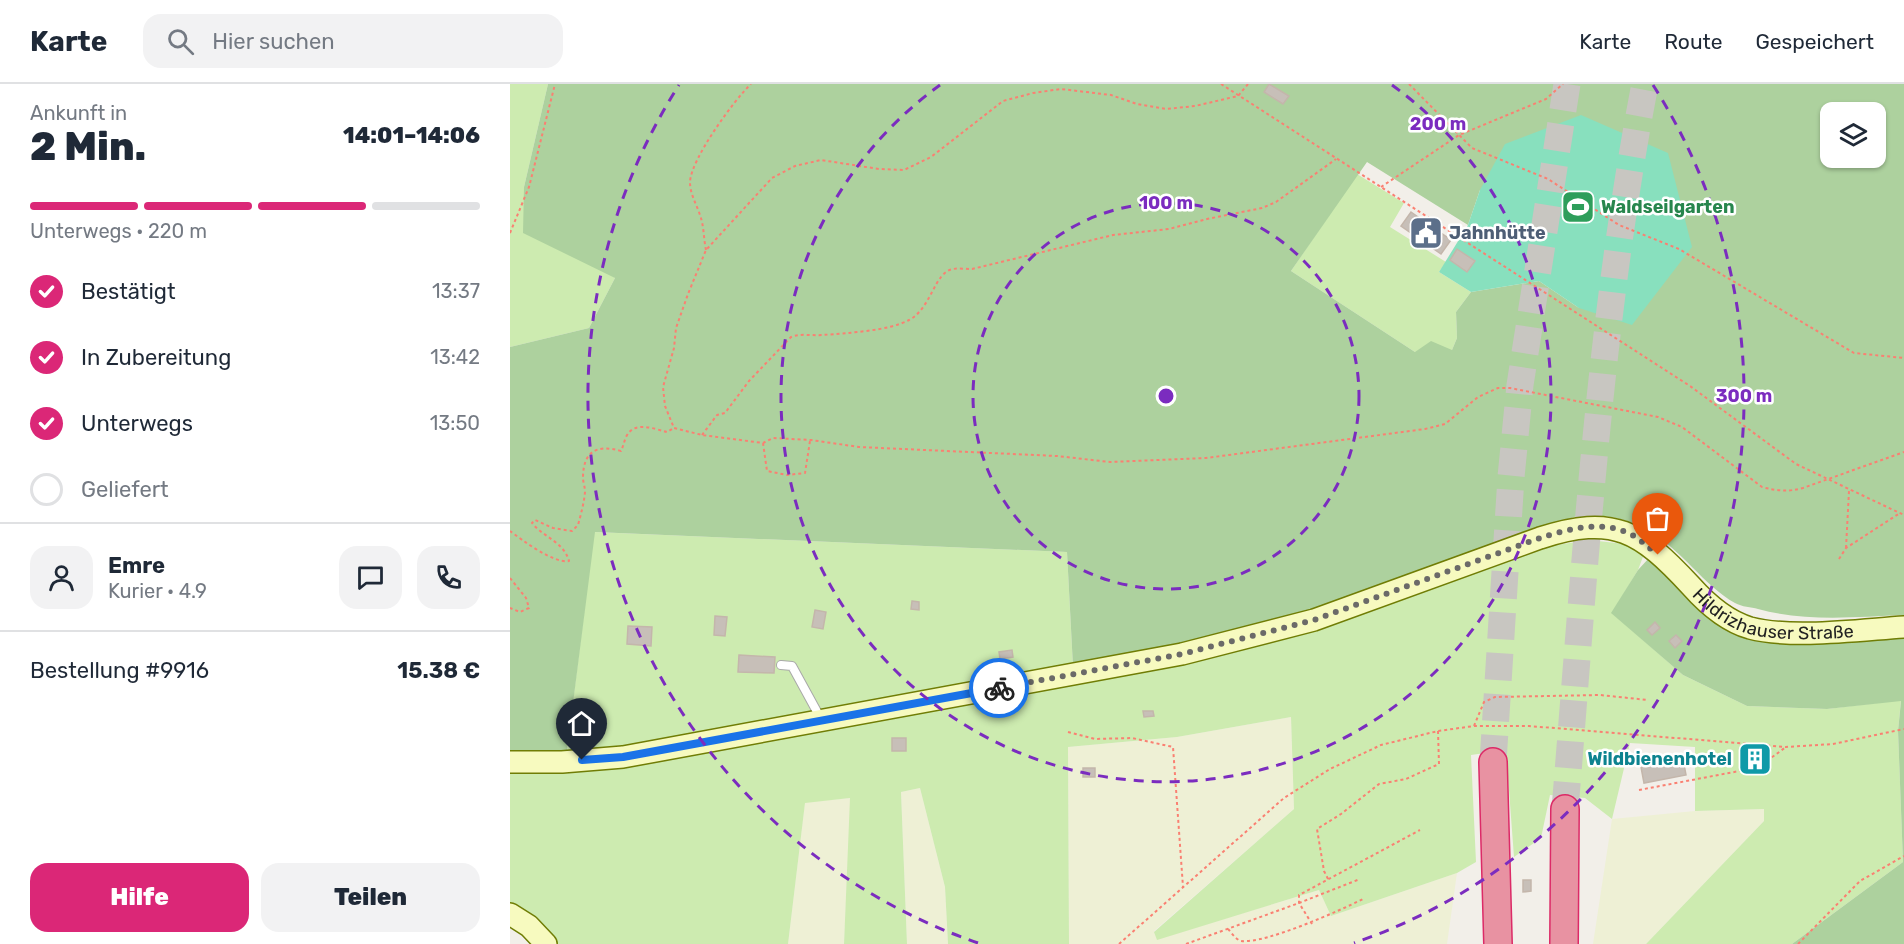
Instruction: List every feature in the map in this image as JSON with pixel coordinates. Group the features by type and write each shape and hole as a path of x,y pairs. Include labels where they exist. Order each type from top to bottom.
{"highway":[{"path":"1493,762 1498,944"},
{"path":"1564,809 1564,944"}],"main road":[{"name":"Hildrizhauser Straße","path":"510,762 562,762 623,757 1182,654 1314,620 1540,538 1571,529 1593,526 1610,528 1632,535 1671,565 1705,602 1729,620 1749,628 1780,633 1904,627"},
{"path":"510,914 529,926 546,944"}],"lane":[{"path":"781,665 792,666 822,721"}],"path":[{"path":"510,233 529,187 555,84"},
{"path":"706,250 702,221 693,200 690,183 692,170 711,136 751,84"},
{"path":"1221,84 1690,386 1796,464 1904,515"},
{"path":"674,428 665,406 663,387 674,348 676,328 706,250 772,178 795,166 821,160 879,169 904,170 931,157 1003,101 1033,93 1061,89 1111,95 1137,104 1166,109 1195,106 1238,96 1248,84"},
{"path":"1409,84 1472,148 1548,179 1618,225 1679,249 1854,353 1904,358"},
{"path":"1380,187 1459,135 1546,99 1563,84"},
{"path":"702,435 717,416 725,413 749,381 790,337 800,334 820,335 891,327 908,321 919,314 928,302 936,283 945,272 953,269 972,269 1113,235 1169,229 1262,208 1276,202 1336,158"},
{"path":"510,531 525,543 563,562 569,561 568,555 557,543 532,523 535,520 553,528 572,531 578,525 585,491 583,480 587,458 596,450 604,447 621,452 626,438 635,428 647,427 668,432 674,428 702,435 763,443 773,438 811,440 859,447 1057,456 1110,462 1206,458 1425,429 1445,424 1478,397 1498,388 1525,389 1551,397 1658,417 1682,427 1762,487 1787,492 1904,452"},
{"path":"763,443 768,471 787,476 805,473 811,440"},
{"path":"1846,548 1849,489"},
{"path":"1839,559 1846,548 1900,513"},
{"path":"510,578 526,598 529,608 520,612 510,608"},
{"path":"1474,726 1484,702 1495,697 1600,695 1648,700"},
{"path":"1328,879 1324,871 1317,829 1379,784 1406,779 1439,764 1438,731"},
{"path":"1068,732 1095,739 1132,738 1173,747 1183,887"},
{"path":"1639,790 1750,769 1764,763 1786,747"},
{"path":"1312,924 1299,903 1299,895 1420,830"},
{"path":"1798,944 1860,881 1904,856"},
{"path":"1186,944 1360,879"},
{"path":"1228,929 1237,940 1249,942 1312,924 1363,899"}],"green space":[{"path":"510,84 548,84 524,187 615,278 589,328 510,347"},
{"path":"548,84 1904,84 1904,615 1794,616 1741,605 1718,592 1680,555 1654,534 1628,521 1612,517 1577,516 1269,625 1073,667 1067,552 595,532 567,750 510,751 510,347 589,328 615,278 523,233 524,187","holes":["1367,162 1468,225 1480,190 1579,308 1539,281 1471,292 1456,312 1457,338 1452,350 1431,341 1415,352 1291,271"]},
{"name":"Waldseilgarten","path":"1581,115 1668,153 1692,247 1632,325 1579,308 1539,281 1471,292 1439,272 1468,225 1480,190 1505,144"},
{"path":"1357,174 1404,203 1390,227 1446,262 1439,272 1471,292 1456,312 1457,338 1452,350 1415,352 1291,271"},
{"path":"594,532 1067,552 1073,667 634,747 567,750"},
{"path":"1589,540 1625,544 1644,554 1638,570 1612,613 1683,675 1747,706 1827,709 1901,700 1898,731 1903,862 1792,944 1646,944 1764,821 1764,809 1695,811 1695,747 1630,743 1612,819 1585,798 1550,795 1541,838 1514,857 1506,750 1471,755 1476,862 1457,873 1331,916 1319,890 1157,940 1154,932 1294,809 1291,717 1177,737 1068,747 1069,944 948,944 945,887 920,788 901,792 907,944 844,944 850,798 805,803 788,944 533,944 510,927 510,771 562,771 1409,596 1550,546"},
{"path":"1649,558 1737,629 1904,635 1904,944 1792,944 1903,862 1898,731 1901,701 1827,709 1747,706 1683,675 1611,613 1638,570"},
{"path":"1291,717 1294,809 1154,931 1158,939 1319,890 1331,916 1457,873 1447,944 1069,944 1068,747 1177,737"},
{"path":"920,788 945,887 948,944 907,944 901,792"},
{"path":"851,798 844,944 788,944 805,802"},
{"path":"1764,809 1764,821 1646,944 1593,944 1612,819 1695,811"}],"building":[{"path":"1269,84 1289,96 1283,104 1264,92"},
{"name":"Jahnhütte","path":"1411,212 1451,240 1441,254 1401,226"},
{"path":"1457,249 1475,261 1467,272 1450,260"},
{"path":"912,601 919,602 919,610 911,609"},
{"path":"815,610 826,612 823,629 812,627"},
{"path":"715,616 727,617 725,636 714,635"},
{"path":"1655,622 1660,628 1652,635 1647,630"},
{"path":"628,626 652,627 651,646 627,644"},
{"path":"1676,635 1682,641 1675,648 1669,641"},
{"path":"1012,650 1013,657 1000,659 999,652"},
{"path":"739,655 775,657 774,673 738,672"},
{"path":"1143,711 1153,711 1154,716 1144,717"},
{"path":"892,738 906,738 906,751 892,751"},
{"path":"1683,759 1686,775 1644,783 1641,767"},
{"path":"1083,768 1095,768 1095,777 1083,777"},
{"path":"1523,880 1531,880 1531,891 1523,892"}],"tunnel":[{"path":"1493,762 1511,477 1520,385 1567,84"},
{"path":"1565,809 1595,445 1616,264 1645,84"}],"way so far":[{"path":"999,688 1182,654 1314,620 1540,538 1571,529 1593,526 1620,530 1632,535 1658,555"}],"place":[{"name":"Waldseilgarten","path":"1578,207"},
{"name":"Jahnhütte","path":"1426,233"},
{"name":"Wildbienenhotel","path":"1755,759"}],"route":[{"path":"582,760 623,757 999,688"}]}
